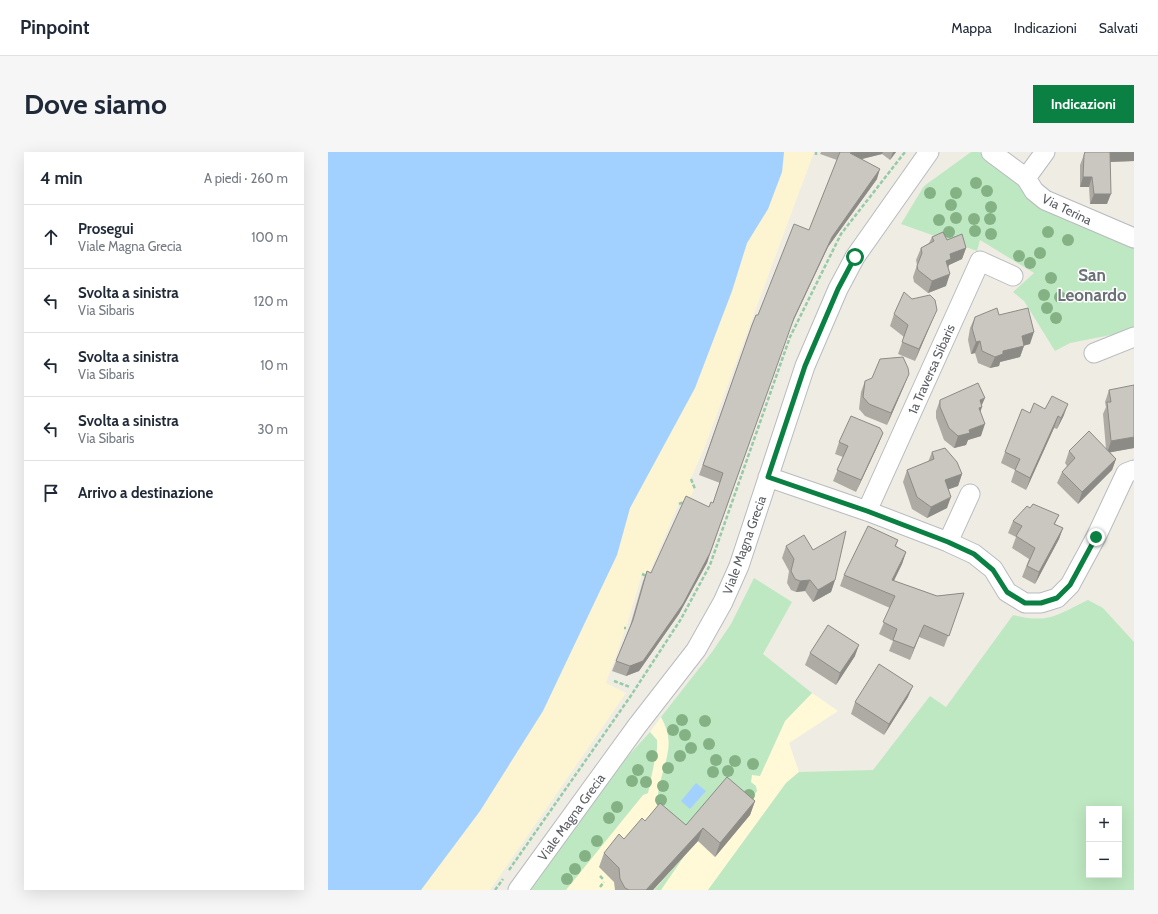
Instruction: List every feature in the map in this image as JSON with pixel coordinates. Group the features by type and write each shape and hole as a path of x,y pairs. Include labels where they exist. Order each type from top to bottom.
{"street":[{"name":"Viale Magna Grecia","path":"518,890 637,726 696,650 724,602 739,566 805,366 838,289 855,257 929,152"},
{"name":"Via Terina","path":"991,152 1026,178 1034,191 1045,200 1134,238"},
{"path":"1026,178 1045,152"},
{"name":"1a Traversa Sibaris","path":"867,511 980,261 1013,276"},
{"path":"1094,353 1134,337"},
{"path":"768,477 867,511 948,542 974,554 993,570 1007,592 1025,603 1041,603 1057,598 1070,585 1096,537 1126,473 1134,470"},
{"path":"948,542 970,494"}],"path":[{"path":"495,890 630,697 681,619 710,565 790,337 842,234 905,152"},
{"path":"691,479 695,489"},
{"path":"679,504 690,499"},
{"path":"642,574 648,576"},
{"path":"614,681 630,687"},
{"path":"600,876 604,881 600,887"}],"shaded area":[{"path":"812,693 838,711 789,743 799,772 786,783 708,890 551,890 604,842 643,795 648,793 657,749 657,740 650,732 661,717 670,739 659,787 658,806 766,763 785,721"}],"green space":[{"path":"971,152 979,152 1016,178 1030,199 1040,209 1134,244 1134,328 1126,332 1070,343 1055,351 1024,301 1013,292 1034,273 980,240 977,251 901,224 924,186"},
{"path":"754,578 792,602 763,654 812,693 785,721 760,776 752,775 751,782 756,786 757,791 746,805 687,832 658,807 658,795 666,762 669,740 661,717 712,652 731,624"},
{"path":"1088,600 1103,608 1134,642 1134,890 708,890 786,783 799,772 873,770 930,696 946,707 1013,615 1036,619 1060,614"},
{"path":"650,732 657,740 657,749 648,793 643,795 566,890 530,890 618,767"},
{"path":"685,855 661,890 654,890"}],"sand":[{"path":"784,152 814,152 704,449 690,480 694,490 690,498 679,503 648,576 642,574 626,628 606,683 626,693 490,890 421,890 480,811 582,627 617,555 630,508 695,388 732,291 747,243 768,209 782,172"}],"water":[{"path":"328,152 784,152 782,172 768,209 747,243 732,291 695,388 630,508 617,555 543,711 480,811 421,890 328,890"},
{"path":"696,783 706,791 690,809 681,801"}],"building":[{"path":"840,152 855,152 850,153 880,169 832,237 794,318 710,553 683,604 643,661 630,666 616,661 633,620 647,571 651,573 686,496 709,507 711,502 713,503 723,473 703,465 752,325 756,315 758,315 794,224 809,230"},
{"path":"1085,152 1110,152 1111,194 1094,194 1092,177 1083,177"},
{"path":"943,232 947,240 962,234 966,248 950,254 951,259 946,261 950,274 932,281 918,270 917,266 922,253 921,248 934,241 932,237"},
{"path":"904,292 912,299 930,295 935,300 937,310 919,349 902,342 908,325 894,314"},
{"path":"997,308 999,315 1028,308 1034,332 1022,336 1024,346 1003,351 1003,354 995,357 982,351 980,341 976,342 972,328 975,317"},
{"path":"903,357 909,374 891,413 869,404 863,397 865,381 872,378 880,359"},
{"path":"978,383 985,398 980,400 982,407 979,408 985,424 969,430 970,433 958,436 949,428 940,407 940,400"},
{"path":"1134,385 1134,437 1111,441 1107,402 1111,402 1109,390"},
{"path":"1052,396 1068,404 1061,418 1058,416 1030,478 1015,470 1020,459 1005,452 1022,409 1030,413 1034,403 1045,409"},
{"path":"851,416 880,428 883,433 861,480 837,470 848,446 839,442"},
{"path":"1089,431 1116,459 1082,492 1062,472 1075,458 1069,451"},
{"path":"945,448 957,462 962,474 945,480 951,497 931,507 917,497 907,470 934,459 932,452"},
{"path":"1033,504 1059,515 1054,524 1063,528 1039,572 1027,566 1035,548 1016,536 1022,526 1013,521 1027,506 1030,508"},
{"path":"868,526 898,540 895,546 906,552 892,580 937,596 964,593 949,636 924,625 914,648 893,640 897,629 883,622 895,596 844,575"},
{"path":"846,531 835,580 818,590 810,580 800,581 795,579 791,571 794,559 786,546 804,535 813,550"},
{"path":"828,625 859,645 840,673 810,653"},
{"path":"879,664 913,686 889,724 855,702"},
{"path":"727,777 755,801 720,843 703,828 646,890 629,890 625,888 620,879 619,868 604,853 619,834 624,839 642,818 645,821 660,803 686,825"}],"district":[{"name":"San Leonardo","path":"1092,285"}],"route":[{"path":"855,257 838,289 805,366 768,477 867,511 948,542 974,554 993,570 1007,592 1025,603 1041,603 1057,598 1070,585 1096,537"}]}
